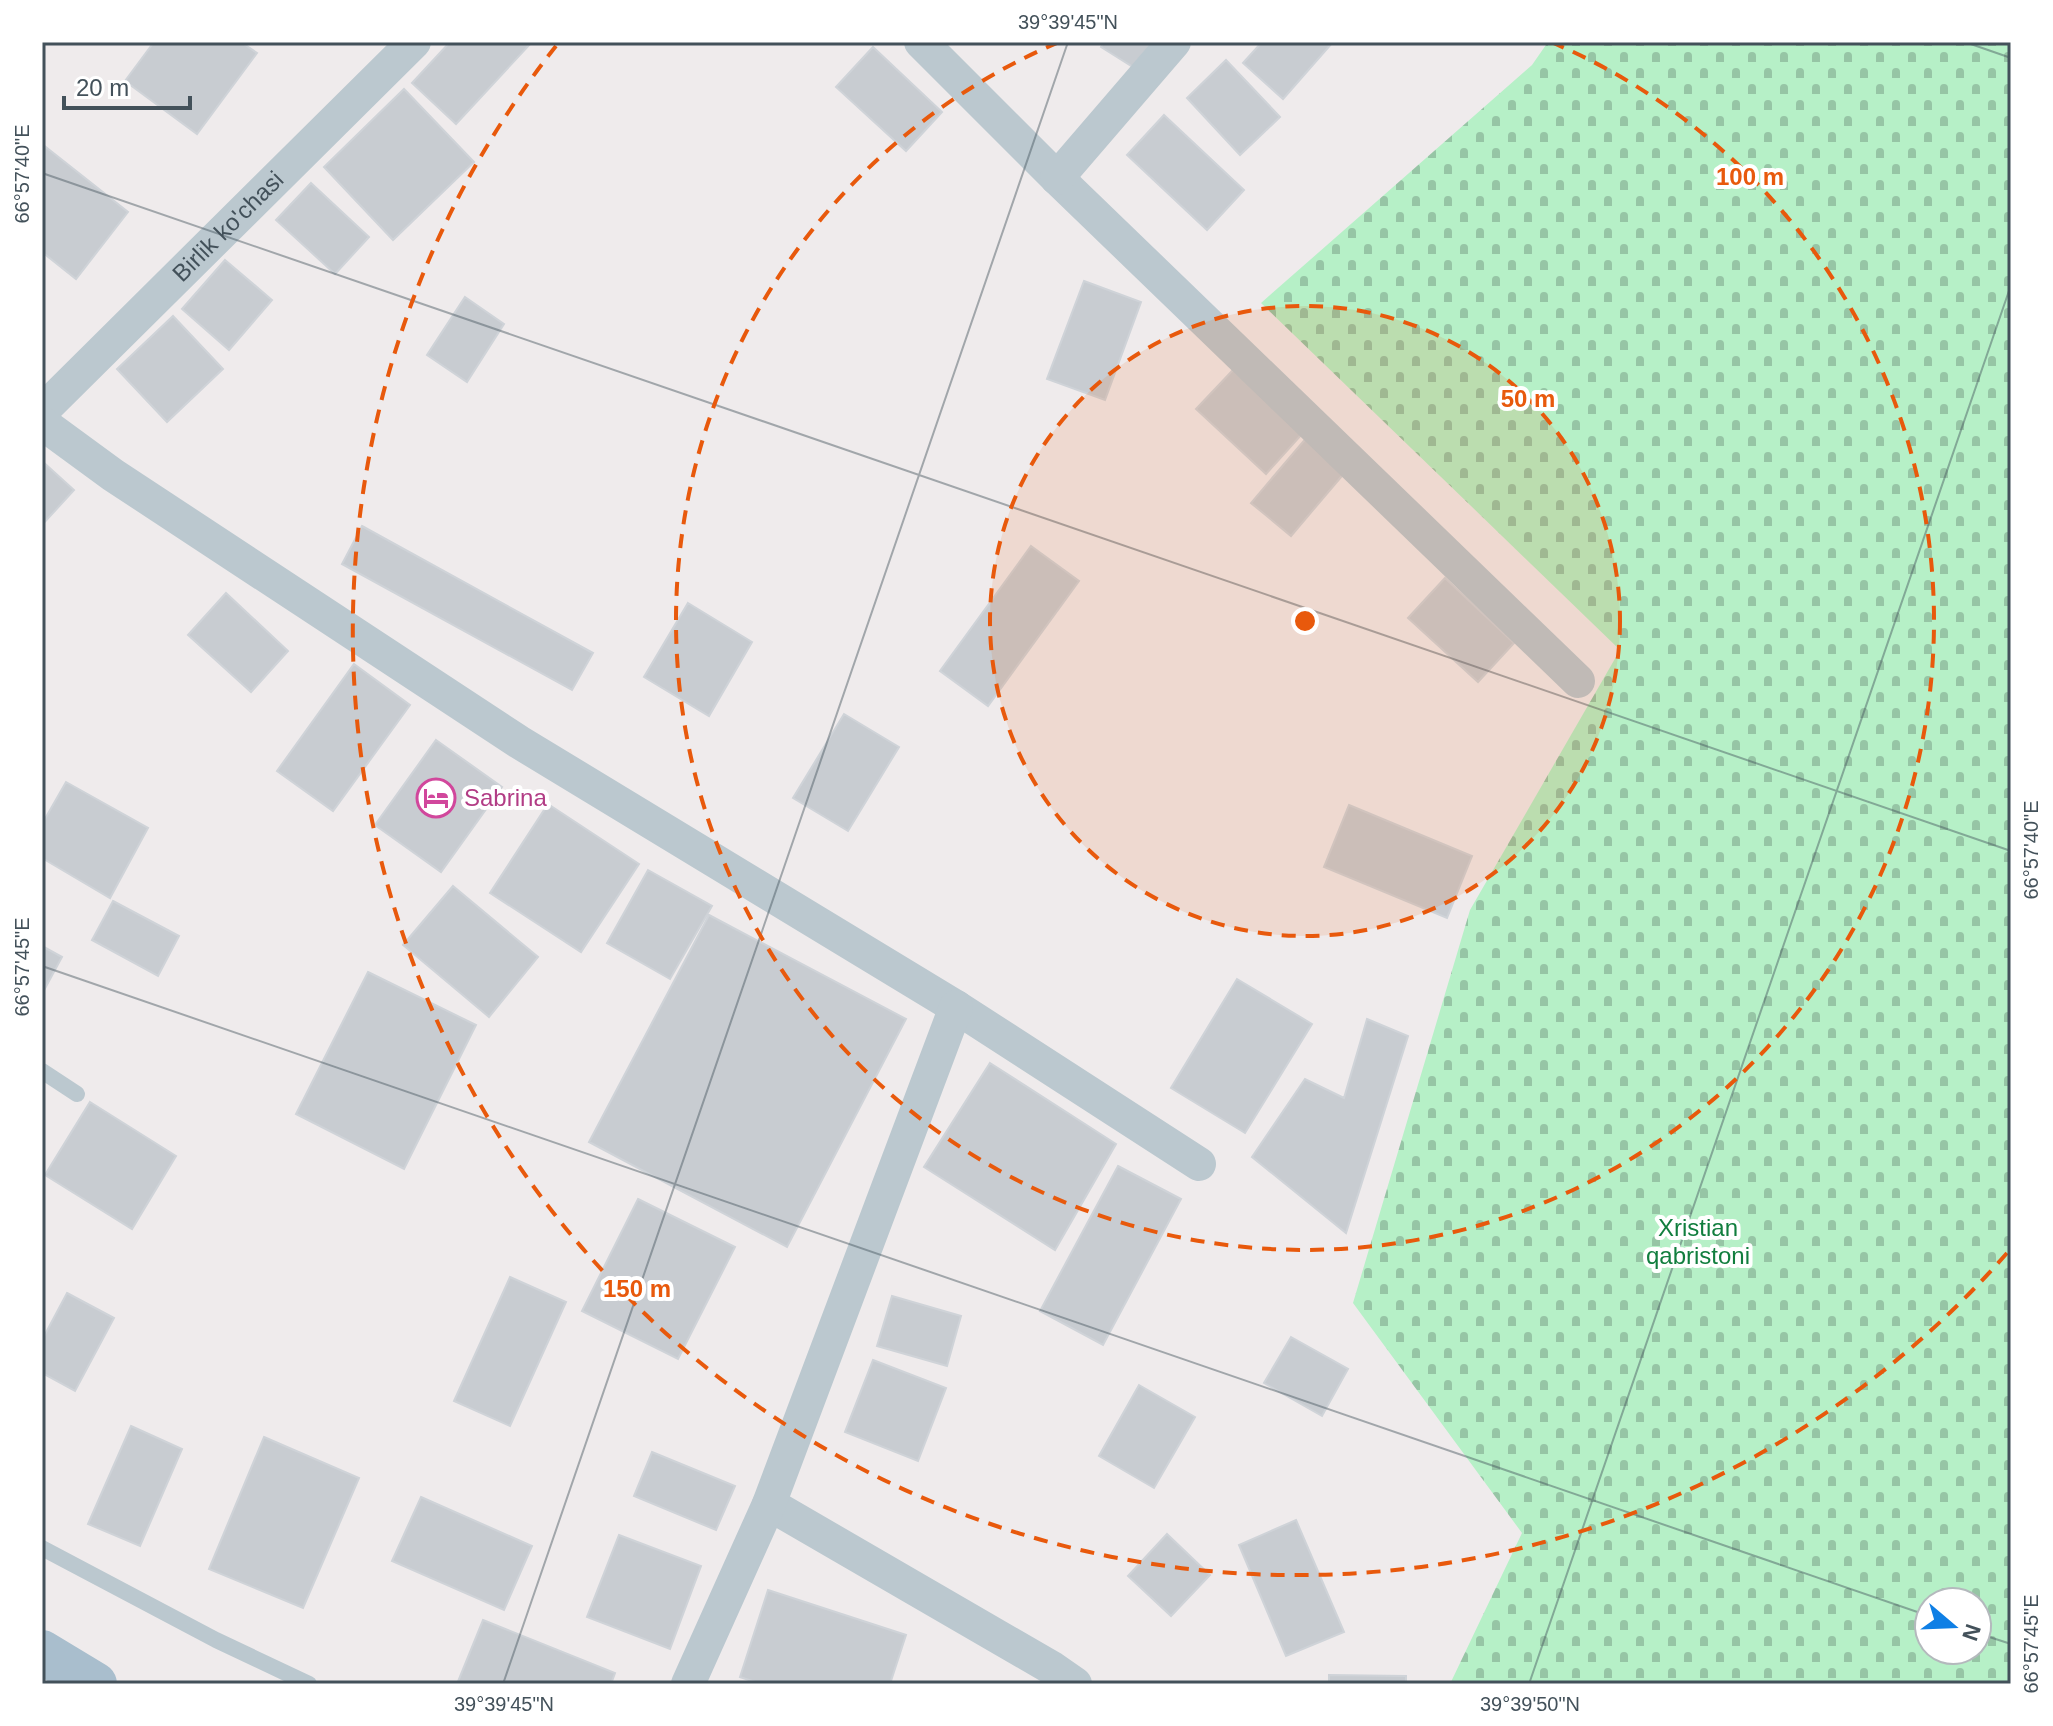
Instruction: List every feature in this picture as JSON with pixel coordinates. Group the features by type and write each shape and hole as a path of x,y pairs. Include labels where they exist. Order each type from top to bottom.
{"main road":[{"path":"42,1652 95,1684"}],"street":[{"name":"Birlik ko'chasi","path":"42,411 414,42"},
{"path":"921,42 1057,178 1578,681"},
{"path":"1057,178 1174,42"},
{"path":"42,423 113,475 519,742 956,1007 1199,1164"},
{"path":"688,1684 769,1504 956,1007"},
{"path":"769,1504 1075,1684"}],"lane":[{"path":"42,1071 77,1094"},
{"path":"42,1548 216,1640 309,1684"}],"green space":[{"name":"Xristian qabristoni","path":"1548,42 2011,42 2011,1684 1450,1684 1522,1533 1353,1303 1470,910 1620,650 1261,303 1532,65"}],"building":[{"path":"154,42 241,42 257,53 197,134 125,81"},
{"path":"450,42 532,42 456,124 412,83"},
{"path":"1104,42 1159,42 1141,72 1101,47"},
{"path":"1262,42 1333,42 1283,99 1243,63"},
{"path":"873,47 942,112 906,151 836,87"},
{"path":"1226,60 1280,117 1240,155 1187,98"},
{"path":"404,89 474,162 393,240 324,167"},
{"path":"1164,115 1244,190 1207,230 1127,155"},
{"path":"42,144 128,212 76,279 42,252"},
{"path":"311,183 369,237 335,274 276,220"},
{"path":"225,260 272,300 229,350 182,309"},
{"path":"1084,281 1141,302 1105,400 1047,379"},
{"path":"465,297 504,324 467,382 427,355"},
{"path":"173,316 223,369 167,422 117,369"},
{"path":"1233,370 1302,434 1266,474 1196,409"},
{"path":"1308,436 1347,470 1291,536 1251,503"},
{"path":"42,461 74,490 42,525"},
{"path":"362,526 593,653 572,690 342,564"},
{"path":"1031,546 1079,581 988,706 940,671"},
{"path":"1445,578 1514,643 1478,682 1408,618"},
{"path":"226,593 288,651 251,692 188,635"},
{"path":"688,603 752,642 709,716 644,677"},
{"path":"354,664 410,705 333,811 277,771"},
{"path":"844,714 899,747 848,831 793,798"},
{"path":"436,740 502,787 441,872 375,825"},
{"path":"66,782 148,828 110,898 42,858 42,824"},
{"path":"548,804 639,864 581,952 490,893"},
{"path":"1349,805 1472,856 1447,918 1324,867"},
{"path":"648,870 712,906 670,979 607,943"},
{"path":"453,886 538,957 489,1017 403,945"},
{"path":"113,901 179,936 158,976 92,940"},
{"path":"709,915 906,1019 787,1247 589,1142"},
{"path":"42,946 62,957 42,994"},
{"path":"368,972 476,1025 404,1169 296,1114"},
{"path":"1237,979 1312,1024 1245,1133 1171,1088"},
{"path":"1367,1019 1408,1036 1346,1233 1252,1157 1305,1079 1344,1098"},
{"path":"990,1063 1116,1144 1055,1250 924,1167"},
{"path":"90,1102 176,1156 132,1229 45,1175"},
{"path":"1118,1166 1181,1199 1103,1345 1040,1311"},
{"path":"638,1199 735,1247 678,1359 582,1311"},
{"path":"510,1277 566,1302 510,1426 454,1401"},
{"path":"67,1293 114,1318 75,1391 42,1373 42,1340"},
{"path":"892,1296 961,1316 947,1366 877,1346"},
{"path":"1291,1337 1348,1369 1322,1416 1264,1383"},
{"path":"873,1360 946,1388 918,1461 845,1432"},
{"path":"1139,1385 1195,1417 1154,1488 1099,1456"},
{"path":"131,1426 182,1449 140,1546 88,1524"},
{"path":"264,1437 359,1478 303,1608 209,1569"},
{"path":"652,1452 735,1486 716,1530 634,1496"},
{"path":"421,1497 532,1546 504,1610 392,1561"},
{"path":"1296,1520 1344,1632 1286,1656 1239,1545"},
{"path":"1167,1534 1210,1575 1171,1616 1128,1576"},
{"path":"619,1535 701,1566 670,1649 587,1617"},
{"path":"768,1590 906,1635 890,1684 761,1684 740,1677"},
{"path":"483,1620 615,1673 611,1684 457,1684"},
{"path":"1329,1675 1406,1676 1406,1684 1329,1684"}],"place":[{"name":"Sabrina","path":"436,798"}]}
